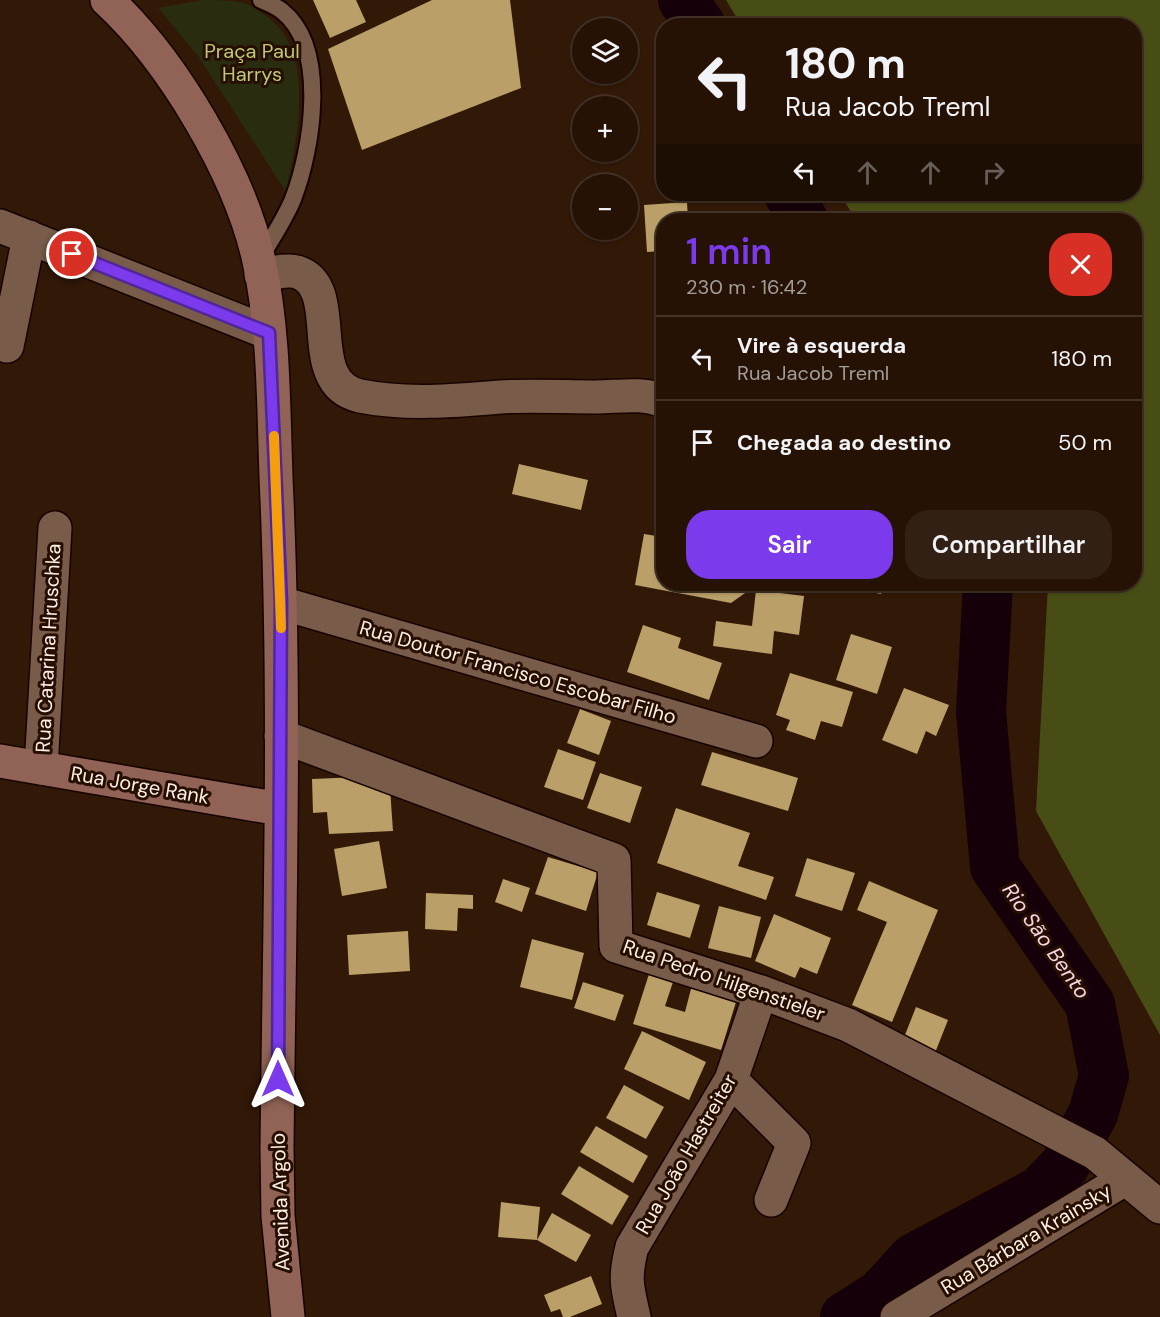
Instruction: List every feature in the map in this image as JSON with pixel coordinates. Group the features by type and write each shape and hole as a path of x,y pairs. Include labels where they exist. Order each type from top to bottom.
{"main road":[{"name":"Avenida Argolo","path":"112,1 144,39 220,155 236,189 260,267 269,333 281,603 278,1182 282,1273 288,1317"},
{"name":"Rua Jorge Rank","path":"0,761 280,809"}],"street":[{"path":"7,346 14,231 269,333"},
{"path":"260,267 295,271 308,276 316,289 322,311 327,359 336,382 356,395 385,400 468,402 501,397 638,396 656,400"},
{"name":"Rua Catarina Hruschka","path":"41,768 55,528"},
{"name":"Rua Doutor Francisco Escobar Filho","path":"281,603 756,741"},
{"name":"Rua Pedro Hilgenstieler","path":"281,736 614,860 616,946 761,992 848,1025 1095,1153 1160,1207"},
{"name":"Rua João Hastreiter","path":"634,1317 626,1287 627,1266 632,1247 731,1080 743,1052 761,992"},
{"path":"731,1080 794,1143 771,1200"},
{"name":"Rua Bárbara Krainsky","path":"897,1317 1125,1179"}],"lane":[{"path":"260,267 293,200 306,150 312,95 311,65 295,25 282,10 261,0"}],"green space":[{"name":"Praça Paul Harrys","path":"202,0 248,4 279,27 290,46 297,69 299,94 295,146 286,192 198,56 158,8"},
{"path":"726,0 1160,0 1160,1035 1036,811 1048,591 1142,591 1142,213 852,213 844,201 1142,201 1142,18 737,18"}],"building":[{"path":"313,0 356,0 366,22 330,38"},
{"path":"432,0 510,0 521,88 362,150 328,49"},
{"path":"687,202 688,213 656,213 656,251 647,252 644,205"},
{"path":"519,464 588,480 581,510 512,494"},
{"path":"644,534 656,536 656,589 635,585"},
{"path":"667,591 748,591 731,603"},
{"path":"756,591 804,596 799,635 774,631 772,654 713,646 716,621 752,626"},
{"path":"643,625 681,638 678,648 722,663 709,700 627,672"},
{"path":"851,634 892,647 877,694 836,680"},
{"path":"790,673 853,692 842,727 821,721 815,740 786,730 790,720 776,715"},
{"path":"904,688 949,705 936,736 926,731 917,754 882,740"},
{"path":"580,709 611,721 599,755 567,743"},
{"path":"558,749 596,762 583,800 544,787"},
{"path":"712,752 798,778 788,811 701,785"},
{"path":"600,773 642,787 630,823 587,808"},
{"path":"359,777 390,788 393,831 329,834 327,812 313,813 312,779"},
{"path":"676,808 750,833 738,866 774,877 766,900 657,863"},
{"path":"379,841 387,888 342,896 334,849"},
{"path":"548,857 598,872 586,911 535,894"},
{"path":"807,858 855,873 842,911 795,896"},
{"path":"503,879 530,888 522,912 495,902"},
{"path":"869,881 938,910 892,1022 852,1005 887,922 857,910"},
{"path":"657,892 700,905 690,938 647,925"},
{"path":"426,893 473,895 473,909 458,908 457,931 425,929"},
{"path":"719,906 761,917 751,958 708,948"},
{"path":"774,914 831,938 817,974 800,967 795,978 755,961"},
{"path":"408,931 410,971 349,975 347,935"},
{"path":"532,939 584,953 572,1000 520,987"},
{"path":"649,974 673,982 665,1006 685,1012 692,985 737,999 721,1050 633,1024"},
{"path":"583,982 624,995 615,1021 574,1008"},
{"path":"916,1007 948,1020 935,1053 903,1040"},
{"path":"642,1031 706,1062 689,1100 624,1069"},
{"path":"624,1085 664,1107 646,1139 606,1118"},
{"path":"596,1126 648,1156 633,1183 580,1152"},
{"path":"579,1166 629,1196 612,1225 561,1194"},
{"path":"501,1202 540,1207 537,1240 498,1237"},
{"path":"552,1213 591,1235 576,1262 537,1240"},
{"path":"591,1276 602,1304 570,1317 563,1317 560,1309 551,1312 544,1295"}],"waterway":[{"name":"Rio São Bento","path":"683,0 695,18"},
{"name":"Rio São Bento","path":"793,201 799,213"},
{"name":"Rio São Bento","path":"845,1317 881,1294 914,1258 1040,1191 1065,1165 1093,1114 1104,1076 1090,1004 995,867 981,712 988,591"}],"slow traffic":[{"path":"274,436 281,628"}],"route":[{"path":"72,254 269,333 281,603 278,1079"}]}
